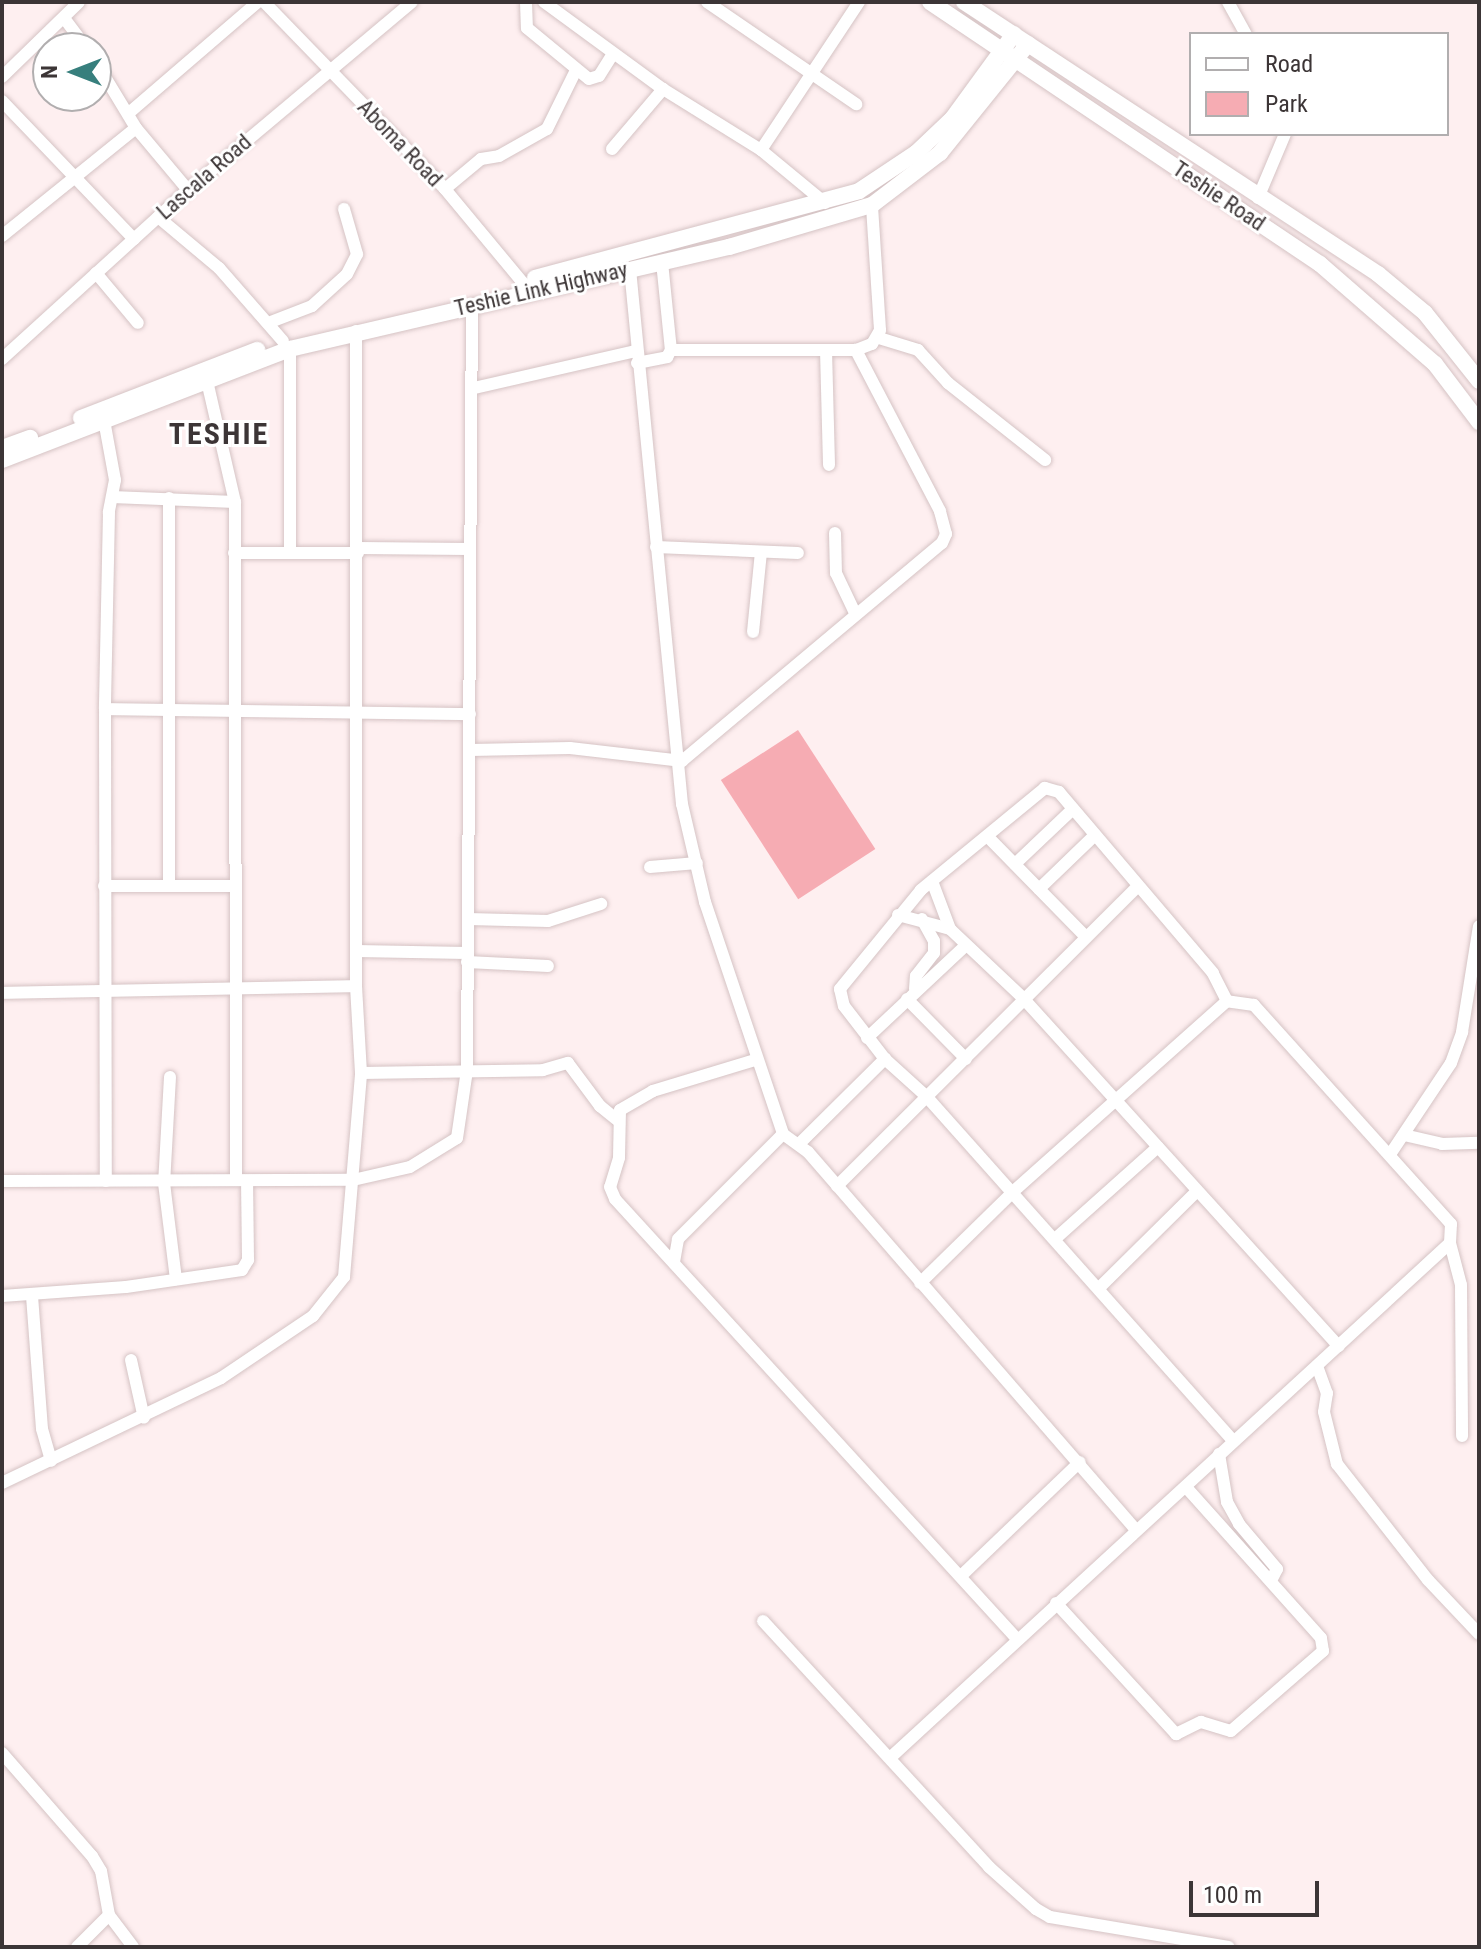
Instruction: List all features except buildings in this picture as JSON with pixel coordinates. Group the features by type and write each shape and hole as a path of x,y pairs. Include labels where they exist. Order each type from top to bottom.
{"main road":[{"name":"Teshie Road","path":"930,2 1320,264 1435,364 1479,422"},
{"name":"Teshie Road","path":"964,2 1152,121 1258,198 1401,291 1479,381"},
{"name":"Teshie Link Highway","path":"2,448 287,345 525,286 859,191 916,153 952,119 1014,34"},
{"name":"Teshie Link Highway","path":"2,460 207,381 287,345 472,304 525,286 662,262 872,205 940,153 1017,63 1028,44"}],"street":[{"path":"2,77 79,2"},
{"path":"130,112 261,2"},
{"name":"Aboma Road","path":"261,2 445,189 525,286"},
{"name":"Lascala Road","path":"2,359 188,190 412,2"},
{"path":"526,2 527,28 576,70 595,79 613,54"},
{"path":"544,2 663,89 761,150 825,203"},
{"path":"761,150 859,2"},
{"path":"1228,2 1245,32"},
{"path":"709,3 856,104"},
{"path":"64,18 75,32"},
{"path":"445,189 481,159 499,156 547,129 576,70"},
{"path":"112,86 130,112 136,128 188,190"},
{"path":"612,149 663,89"},
{"path":"2,101 134,239"},
{"path":"2,236 136,128"},
{"path":"1258,198 1284,136"},
{"path":"797,177 808,208"},
{"path":"872,205 879,338"},
{"path":"268,323 312,306 347,274 357,254 344,209"},
{"path":"158,217 219,268 287,345 290,552"},
{"path":"474,388 636,357 667,357 671,350 662,262"},
{"path":"630,269 656,547 682,761 682,804 755,1060 783,1134 800,1143 1136,1530"},
{"path":"96,273 138,323"},
{"path":"2,1181 164,1183 353,1180 410,1167 457,1138 467,1070 471,750 469,549 474,388 472,304"},
{"path":"2,1483 144,1418 258,1355 337,1293 344,1277 361,1073 356,986 356,331"},
{"path":"671,350 856,350 879,338 918,350 948,383 1045,460"},
{"path":"826,350 829,465"},
{"path":"471,750 570,748 682,761 942,543 946,534 940,511 856,350"},
{"path":"2,1296 32,1296 176,1279 247,1267 235,886 235,502 207,381"},
{"path":"104,420 115,480 105,709 103,989 106,1181"},
{"path":"112,497 235,502"},
{"path":"169,498 172,709 169,885"},
{"path":"835,533 836,573 855,613"},
{"path":"656,547 798,553"},
{"path":"234,553 469,549"},
{"path":"753,632 761,552"},
{"path":"105,709 357,715 470,714"},
{"path":"1227,1001 1213,973 1059,792 1045,788 932,881 898,915 840,989 844,1006 885,1059 926,1096 1233,1441"},
{"path":"1015,864 1073,809"},
{"path":"1039,889 1095,835"},
{"path":"988,837 1086,937"},
{"path":"650,867 697,863"},
{"path":"932,881 950,929 1023,998 1339,1346"},
{"path":"104,886 235,886"},
{"path":"837,1186 1137,887"},
{"path":"468,919 548,921 601,904"},
{"path":"898,915 950,929"},
{"path":"911,994 916,976 934,953 934,941 922,919"},
{"path":"1391,1153 1439,1085 1462,1032 1479,926"},
{"path":"867,1038 965,946"},
{"path":"356,951 548,966"},
{"path":"2,993 356,986"},
{"path":"911,994 966,1059"},
{"path":"920,1283 1013,1192 1227,1001"},
{"path":"1227,1001 1254,1005 1391,1153 1451,1224 1450,1243 1461,1285 1462,1436"},
{"path":"800,1143 885,1059"},
{"path":"755,1060 653,1091 629,1103 617,1120 619,1158 610,1187 653,1239 1017,1639"},
{"path":"361,1073 543,1070 568,1063 600,1106 617,1120"},
{"path":"170,1077 164,1183 176,1279"},
{"path":"674,1262 678,1239 783,1134"},
{"path":"1404,1135 1442,1144 1479,1143"},
{"path":"1055,1239 1158,1147"},
{"path":"1099,1288 1197,1191"},
{"path":"653,1239 678,1239"},
{"path":"891,1757 1450,1243"},
{"path":"32,1296 42,1429 51,1461"},
{"path":"131,1360 144,1418"},
{"path":"1317,1366 1327,1393 1324,1412 1337,1464 1479,1634"},
{"path":"1219,1454 1227,1502 1239,1524 1277,1569 1271,1581"},
{"path":"962,1575 1080,1462"},
{"path":"1056,1603 1176,1734 1201,1722 1231,1731 1323,1651 1321,1638 1187,1488"},
{"path":"763,1621 989,1867 1036,1909 1050,1917 1171,1942 1229,1947"},
{"path":"2,1753 92,1856 101,1871 109,1915 133,1947"},
{"path":"77,1947 109,1915"}],"green space":[{"path":"798,730 875,849 798,899 721,780"}],"district":[{"name":"TESHIE","path":"219,434"}]}
